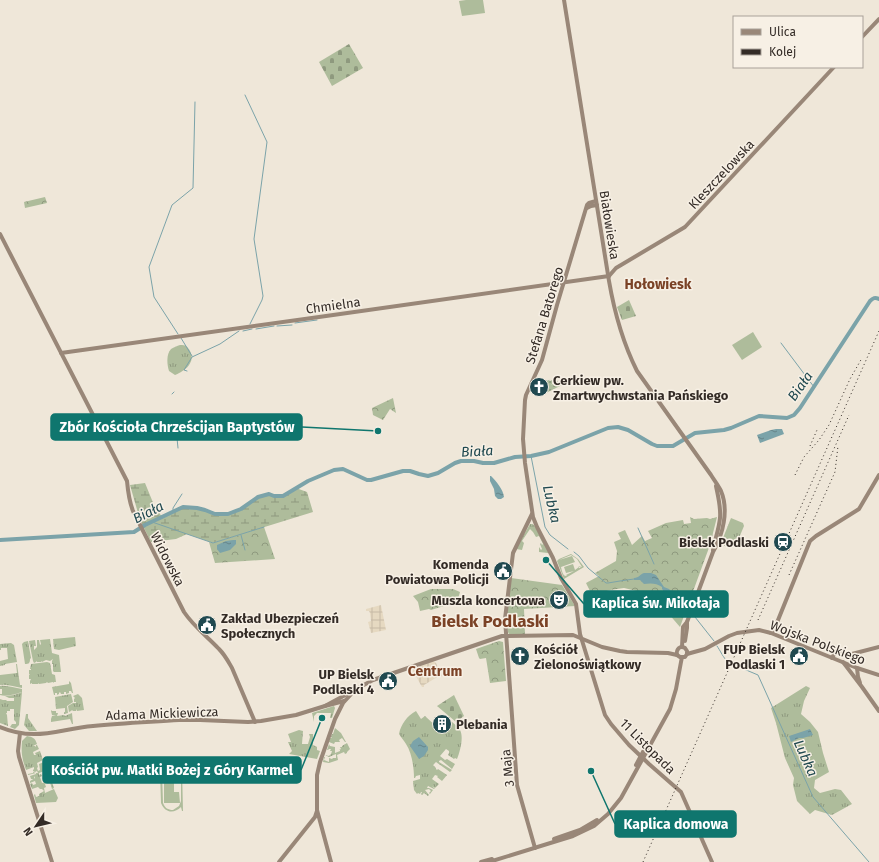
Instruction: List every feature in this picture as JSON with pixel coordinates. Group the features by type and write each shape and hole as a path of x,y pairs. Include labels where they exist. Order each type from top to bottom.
{"main road":[{"name":"Białowieska","path":"564,0 615,309 633,362 644,381 704,464 721,492 723,499 725,516 722,532 687,622 685,650"},
{"path":"863,36 879,19"},
{"name":"Kleszczelowska","path":"609,276 616,268 686,227 833,68"},
{"name":"Stefana Batorego","path":"533,514 524,451 525,398 542,360 587,205 589,203 597,203"},
{"name":"Widowska","path":"0,234 127,481 130,503 139,524 184,612 194,625 220,650 232,668 255,722"},
{"path":"607,266 616,268"},
{"name":"Chmielna","path":"61,353 609,276"},
{"path":"771,633 774,630 808,545 813,538 859,509 879,475"},
{"name":"3 Maja","path":"533,514 513,551 505,615 517,785 535,847"},
{"name":"11 Listopada","path":"533,514 535,523 563,582 578,609 579,631 605,715 620,735 647,762 681,792 712,862"},
{"path":"528,522 535,523"},
{"name":"Wojska Polskiego","path":"685,650 699,651 737,632 762,630 862,670 879,675"},
{"name":"Adama Mickiewicza","path":"0,727 20,733 36,735 93,726 184,720 255,722 281,718 325,706 382,676 506,636 570,635 602,647 620,651 668,653 679,655"},
{"path":"832,658 835,652 848,655 879,646"},
{"path":"481,862 573,836 588,829 608,814 618,803 639,765 644,750 648,747 670,709 674,695 679,655 678,648 685,650 686,656 679,655"},
{"path":"843,662 879,711"},
{"path":"852,675 853,671 857,668"},
{"path":"857,668 858,677 862,687"},
{"path":"858,673 862,670"},
{"name":"Adama Mickiewicza","path":"317,810 317,775 320,762 340,708 344,701 359,687"},
{"path":"340,708 338,700 344,701"},
{"path":"20,733 18,751 19,757 52,862"},
{"path":"489,862 535,847 590,825 611,808 642,757"},
{"path":"639,765 647,762"},
{"path":"279,862 312,822 317,810"},
{"path":"317,810 331,862"}],"green space":[{"path":"483,0 485,13 462,16 459,1"},
{"path":"349,44 363,68 332,86 319,62"},
{"path":"45,197 47,203 25,208 24,202"},
{"path":"629,300 636,316 622,320 617,307"},
{"path":"753,332 762,347 742,360 732,345"},
{"path":"180,345 188,348 192,359 186,369 175,375 169,371 167,363 169,351"},
{"path":"556,378 559,384 562,385 546,393 542,383 551,379 549,380 553,381 551,385 553,384 554,386 558,384"},
{"path":"393,398 396,413 390,409 383,420 373,415 372,408"},
{"path":"145,483 154,505 162,517 183,507 197,508 215,514 228,514 241,509 258,497 269,494 274,496 283,496 296,488 307,492 313,512 213,543 187,534 176,539 151,542 140,520 130,485"},
{"path":"690,517 694,519 710,519 717,517 710,545 680,627 655,598 645,593 624,588 592,595 586,583 599,576 595,573 616,561 617,551 614,542 621,539 618,533 625,530 632,545 642,536 645,541 652,538 648,531 666,523 683,520 684,524 691,523"},
{"path":"731,518 743,523 744,526 736,545 731,548 726,547 721,543"},
{"path":"530,524 534,525 549,552 548,553 539,552 539,547 541,550 542,549 540,544 543,544 539,536 536,537 530,529 522,541 524,543 522,550 516,549"},
{"path":"264,527 275,559 215,563 209,542 213,543"},
{"path":"571,554 578,559 584,567 564,579 557,561 559,559","holes":["571,555 577,559 582,567 578,566 581,568 579,567 575,570 573,564 564,567 566,573 574,571 565,576 561,567 575,562 572,556 559,560"]},
{"path":"511,578 562,585 575,606 524,609 525,634 509,634 506,615"},
{"path":"431,589 453,589 460,592 457,602 431,610 420,611 418,602 413,596"},
{"path":"75,637 76,646 59,650 54,649 53,639"},
{"path":"50,639 52,653 59,655 61,672 53,671 53,659 42,662 37,661 34,663 33,661 29,641 35,640 36,646 34,646 34,650 37,647 37,640 39,640 40,645 40,640"},
{"path":"28,641 31,658 29,663 25,664 22,644"},
{"path":"499,641 503,642 506,681 490,683 486,658 480,659 476,649"},
{"path":"11,643 14,645 17,662 0,666 0,661 8,659 7,648 1,648 0,650 0,644"},
{"path":"50,663 52,674 55,675 56,682 30,684 31,679 29,679 29,670 31,670 31,664"},
{"path":"16,664 20,685 22,685 22,688 0,685 0,675 17,673"},
{"path":"69,681 71,683 73,693 69,691 69,693 66,694 66,692 61,694 60,692 57,695 57,693 55,693 54,695 52,687 69,684"},
{"path":"0,686 22,689 22,692 3,696 0,695 2,694 2,689 0,689"},
{"path":"806,686 810,688 804,701 801,714 818,732 829,772 815,780 814,788 820,793 835,789 841,790 852,804 832,815 815,810 810,814 797,801 793,785 794,778 785,758 771,708"},
{"path":"22,692 19,725 15,729 10,727 12,724 16,724 14,720 14,709 10,709 10,711 7,711 6,713 8,726 0,723 0,699 14,701 14,698 5,696"},
{"path":"71,694 73,702 67,706 68,713 64,714 65,708 56,709 55,697"},
{"path":"78,694 82,698 84,710 77,711 76,709 76,711 72,710 69,712 68,706 76,703 74,702 75,698 73,696"},
{"path":"454,695 464,716 456,722 437,706"},
{"path":"334,706 335,708 332,718 330,718 331,713 317,713 314,716 314,722 312,713"},
{"path":"52,710 58,713 57,716 65,716 72,713 73,724 70,719 51,722 52,716 56,716 52,715 51,711"},
{"path":"416,711 421,719 425,716 439,729 441,727 439,719 446,723 444,725 445,726 448,723 440,717 442,715 460,730 462,736 457,759 454,759 448,755 449,751 446,749 440,756 455,764 452,769 441,760 439,761 452,770 450,772 436,762 433,765 437,770 438,769 447,775 442,781 435,775 432,779 439,784 435,788 432,786 435,789 428,786 427,788 433,790 430,794 429,793 431,791 429,789 425,790 429,795 428,796 424,793 422,795 422,792 417,794 414,790 413,781 420,779 420,775 414,778 410,752 399,734 405,721"},
{"path":"26,714 28,714 28,718 37,731 29,731 24,725"},
{"path":"335,728 341,733 346,742 342,738 339,740 340,742 335,742 334,744 329,742 330,738 332,738 331,737"},
{"path":"299,730 303,731 302,744 308,744 310,737 309,734 313,734 313,745 320,751 317,759 289,754 292,751 288,742 291,742 288,734"},
{"path":"27,736 35,739 37,744 33,746 36,747 37,745 39,749 33,752 34,755 40,751 43,760 37,763 38,771 40,770 39,764 44,762 47,770 39,773 39,775 41,774 42,776 40,777 42,783 51,780 54,788 52,789 50,782 45,784 45,793 54,789 58,798 56,802 36,803 34,795 35,794 36,797 39,796 39,794 44,791 38,787 32,789 30,784 36,784 35,781 30,783 33,779 31,779 30,776 38,773 37,771 33,771 34,767 26,770 22,753 22,741"},
{"path":"347,743 350,749 347,753 345,754 344,752 337,755 338,760 329,763 323,762 324,757 324,760 329,762 329,758 336,758 336,754 329,757 325,755 329,756 331,754 331,749 327,750 329,744 330,746 335,747 335,753 340,751 340,747"},
{"path":"174,762 182,769 183,811 181,807 175,811 167,811 161,803 160,771 163,765","holes":["173,763 181,770 181,801 179,806 171,810 168,809 163,803 162,773 164,767 169,764"]},
{"path":"164,771 174,771 174,792 179,792 180,803 164,803"}],"shaded area":[{"path":"381,605 386,630 371,633 368,622 371,621 370,613 369,611 366,611 366,609"},
{"path":"433,661 436,663 442,675 441,677 439,676 422,687 413,671 413,668"}],"water":[{"path":"776,429 782,429 784,434 760,443 757,435"},
{"path":"490,476 502,491 504,497 501,499 498,499 495,496 494,489 490,481"},
{"path":"236,540 236,544 230,550 220,553 217,549 217,545 226,541"},
{"path":"644,573 656,575 664,587 669,589 684,604 686,607 685,610 675,607 670,602 663,594 662,587 649,583 644,584 640,580 634,580 634,578"},
{"path":"810,729 813,735 799,738 791,742 789,736"},
{"path":"419,737 428,747 428,750 424,756 419,759 410,746 413,741"}],"waterway":[{"path":"245,95 267,142 254,239 263,296 250,324"},
{"path":"178,334 154,297 149,267 172,205 193,188 195,102"},
{"name":"Biała","path":"0,540 134,532 145,525 183,507 197,508 215,514 228,514 241,509 258,497 269,494 274,496 283,496 308,481 334,470 343,469 367,480 403,471 410,471 428,476 438,473 461,461 494,463 515,457 531,456 549,452 608,428 618,427 628,430 657,446 673,446 695,433 724,430 759,416 787,418 794,415 800,408 870,301 874,298 879,299"},
{"path":"295,323 317,320"},
{"path":"277,326 292,325"},
{"path":"256,329 274,326"},
{"path":"243,331 252,329"},
{"path":"187,371 184,370 192,357 220,344 239,331"},
{"path":"181,338 192,356"},
{"path":"781,343 814,387"},
{"path":"177,438 178,448"},
{"name":"Lubka","path":"531,456 545,527 550,535 568,549"},
{"path":"173,511 173,508 182,494"},
{"path":"152,522 213,543 264,527"},
{"path":"638,528 654,564"},
{"path":"241,535 245,550"},
{"name":"Lubka","path":"574,552 588,568 606,583 634,579"},
{"name":"Lubka","path":"695,617 714,641"},
{"name":"Lubka","path":"717,646 727,661"},
{"name":"Lubka","path":"732,664 758,675 813,797 869,862"}],"railway":[{"path":"643,862 879,331"},
{"path":"795,475 804,457 819,440 829,425 850,379 862,358"},
{"path":"758,620 849,415"},
{"path":"810,446 817,430"},
{"path":"789,575 835,472 838,446"}],"place":[{"name":"Cerkiew pw. Zmartwychwstania Pańskiego","path":"539,387"},
{"name":"Zbór Kościoła Chrześcijan Baptystów","path":"378,431"},
{"name":"Bielsk Podlaski","path":"783,542"},
{"name":"Kaplica św. Mikołaja","path":"546,560"},
{"name":"Komenda Powiatowa Policji","path":"503,571"},
{"name":"Muszla koncertowa","path":"559,600"},
{"name":"Zakład Ubezpieczeń Społecznych","path":"207,625"},
{"name":"Kościół Zielonoświątkowy","path":"520,656"},
{"name":"FUP Bielsk Podlaski 1","path":"799,656"},
{"name":"UP Bielsk Podlaski 4","path":"388,681"},
{"name":"Kościół pw. Matki Bożej z Góry Karmel","path":"322,718"},
{"name":"Plebania","path":"442,724"},
{"name":"Kaplica domowa","path":"591,771"}],"district":[{"name":"Hołowiesk","path":"658,284"},
{"name":"Bielsk Podlaski","path":"490,621"},
{"name":"Centrum","path":"435,671"}]}
